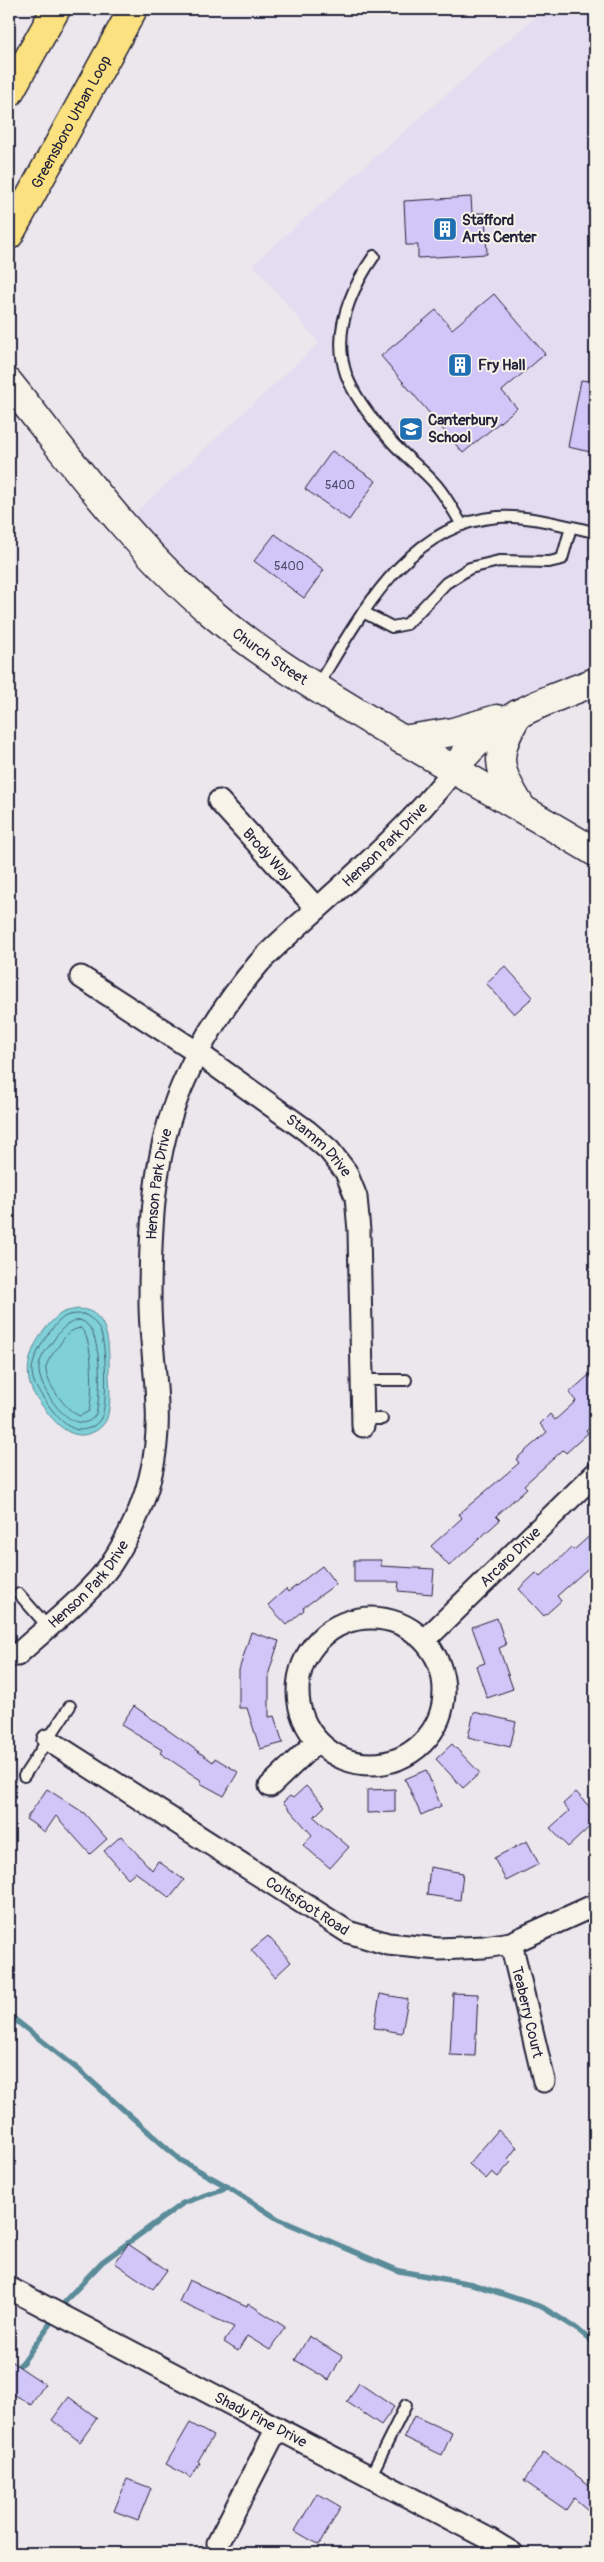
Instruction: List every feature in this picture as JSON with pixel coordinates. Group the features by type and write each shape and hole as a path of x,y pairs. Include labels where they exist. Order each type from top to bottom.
{"highway":[{"path":"12,87 48,9"},
{"path":"12,87 56,9"},
{"name":"Greensboro Urban Loop","path":"9,235 133,9"}],"street":[{"name":"Church Street","path":"9,383 111,510 158,562 212,614 245,640 316,687 453,771 521,807 595,852"},
{"path":"402,740 453,732 518,714 595,682"},
{"path":"453,771 474,744 518,714"},
{"path":"518,714 504,738 500,755 502,771 521,807"},
{"name":"Henson Park Drive","path":"17,1655 109,1566 129,1534 144,1501 157,1438 158,1408 150,1303 158,1166 168,1120 182,1085 223,1010 241,986 285,936 317,909 427,804 453,771"},
{"name":"Brody Way","path":"219,801 317,909"},
{"name":"Stamm Drive","path":"81,976 198,1053 307,1131 329,1150 346,1172 356,1197 359,1231 362,1380 369,1421"},
{"name":"Arcaro Drive","path":"424,1640 595,1474"},
{"path":"373,1617 401,1624 424,1640 440,1664 444,1693 438,1720 421,1744 397,1759 369,1764 341,1758 318,1741 302,1717 298,1689 304,1661 321,1637 345,1622 373,1617"},
{"name":"Coltsfoot Road","path":"48,1740 348,1932 388,1944 439,1949 484,1947 511,1943 595,1905"},
{"path":"270,1786 318,1741"},
{"name":"Teaberry Court","path":"511,1943 544,2081"},
{"name":"Shady Pine Drive","path":"9,2288 489,2539 512,2553"},
{"path":"218,2543 277,2428"}],"lane":[{"path":"374,256 358,279 347,303 342,355 346,375 372,418 403,454 436,485 462,525"},
{"path":"316,687 363,612 396,568 427,544 462,525 502,517 595,532"},
{"path":"363,612 392,627 407,624 446,583 470,568 499,561 549,562 562,559 571,527"},
{"path":"362,1380 406,1380"},
{"path":"19,1594 48,1626"},
{"path":"24,1776 70,1706"},
{"path":"370,2477 406,2405"}],"shaded area":[{"name":"Canterbury School","path":"544,9 595,9 595,673 469,718 432,726 396,722 276,645 215,595 133,515 319,343 253,264"}],"water":[{"path":"78,1309 89,1311 97,1316 103,1324 109,1356 110,1397 107,1418 96,1431 82,1435 66,1430 52,1418 36,1397 28,1375 32,1352 43,1331 60,1314"}],"building":[{"name":"Stafford Arts Center","path":"471,197 472,213 485,213 487,254 418,258 418,245 406,245 404,201"},
{"name":"Fry Hall","path":"494,294 545,354 502,391 517,408 463,453 381,356 436,310 452,329"},
{"path":"581,380 595,382 595,453 568,447"},
{"path":"332,451 376,481 349,520 305,489"},
{"path":"275,534 324,570 304,598 254,561"},
{"path":"505,966 533,997 514,1014 486,983"},
{"path":"589,1375 595,1383 595,1422 586,1430 588,1433 566,1453 563,1450 524,1485 527,1488 496,1516 500,1520 449,1566 431,1546 462,1518 459,1514 519,1463 516,1459 547,1432 540,1424 550,1414 555,1420 576,1401 569,1393"},
{"path":"595,1531 595,1562 557,1596 561,1601 544,1616 519,1589 536,1573 540,1577 571,1548 574,1550"},
{"path":"354,1560 381,1560 381,1566 434,1569 432,1594 398,1591 399,1582 354,1582"},
{"path":"322,1566 336,1584 303,1608 304,1610 287,1625 268,1605 286,1589 288,1592"},
{"path":"497,1618 506,1645 499,1648 513,1689 487,1698 476,1666 485,1663 472,1627"},
{"path":"251,1632 279,1641 269,1672 269,1717 274,1716 283,1743 260,1749 247,1708 239,1708 239,1670"},
{"path":"134,1706 213,1762 215,1758 238,1772 224,1796 200,1783 202,1781 160,1753 162,1750 121,1725"},
{"path":"474,1712 516,1722 510,1747 468,1737"},
{"path":"452,1744 480,1773 463,1788 436,1759"},
{"path":"426,1770 441,1806 421,1815 405,1779"},
{"path":"306,1786 325,1806 314,1817 349,1847 330,1868 303,1845 312,1835 283,1802 290,1796 293,1798"},
{"path":"47,1789 84,1813 107,1839 90,1854 56,1816 45,1832 26,1819"},
{"path":"395,1789 395,1812 367,1813 367,1790"},
{"path":"576,1792 595,1813 595,1822 568,1847 550,1828 569,1811 563,1804"},
{"path":"121,1836 152,1870 158,1861 184,1880 170,1898 135,1872 128,1878 104,1851"},
{"path":"527,1841 539,1864 506,1881 494,1858"},
{"path":"430,1867 463,1873 460,1900 427,1895"},
{"path":"268,1936 291,1962 275,1977 251,1950"},
{"path":"453,1993 478,1994 475,2056 450,2055"},
{"path":"380,1994 408,1999 402,2033 374,2028"},
{"path":"498,2130 517,2147 508,2159 511,2162 498,2177 492,2172 486,2179 469,2164"},
{"path":"128,2244 167,2270 153,2289 115,2263"},
{"path":"189,2280 247,2306 248,2303 285,2327 270,2350 247,2336 238,2351 224,2342 234,2327 179,2302"},
{"path":"309,2336 342,2356 329,2380 295,2360"},
{"path":"9,2360 45,2384 31,2405 9,2391"},
{"path":"359,2383 394,2407 381,2425 347,2402"},
{"path":"69,2397 97,2418 80,2442 52,2420"},
{"path":"414,2416 452,2433 442,2455 404,2437"},
{"path":"190,2423 213,2436 198,2461 200,2463 191,2478 166,2464"},
{"path":"544,2452 595,2489 595,2516 574,2498 566,2510 524,2481"},
{"path":"127,2479 151,2488 138,2520 114,2511"},
{"path":"317,2493 341,2507 319,2545 295,2531"}],"waterway":[{"path":"9,2015 79,2070 180,2160 228,2187 278,2219 399,2271 472,2284 542,2307 576,2328 595,2344"},
{"path":"9,2375 23,2362 68,2298 102,2262 183,2203 228,2187"}],"place":[{"name":"Stafford Arts Center","path":"445,229"},
{"name":"Fry Hall","path":"460,365"},
{"name":"Canterbury School","path":"411,429"}]}
